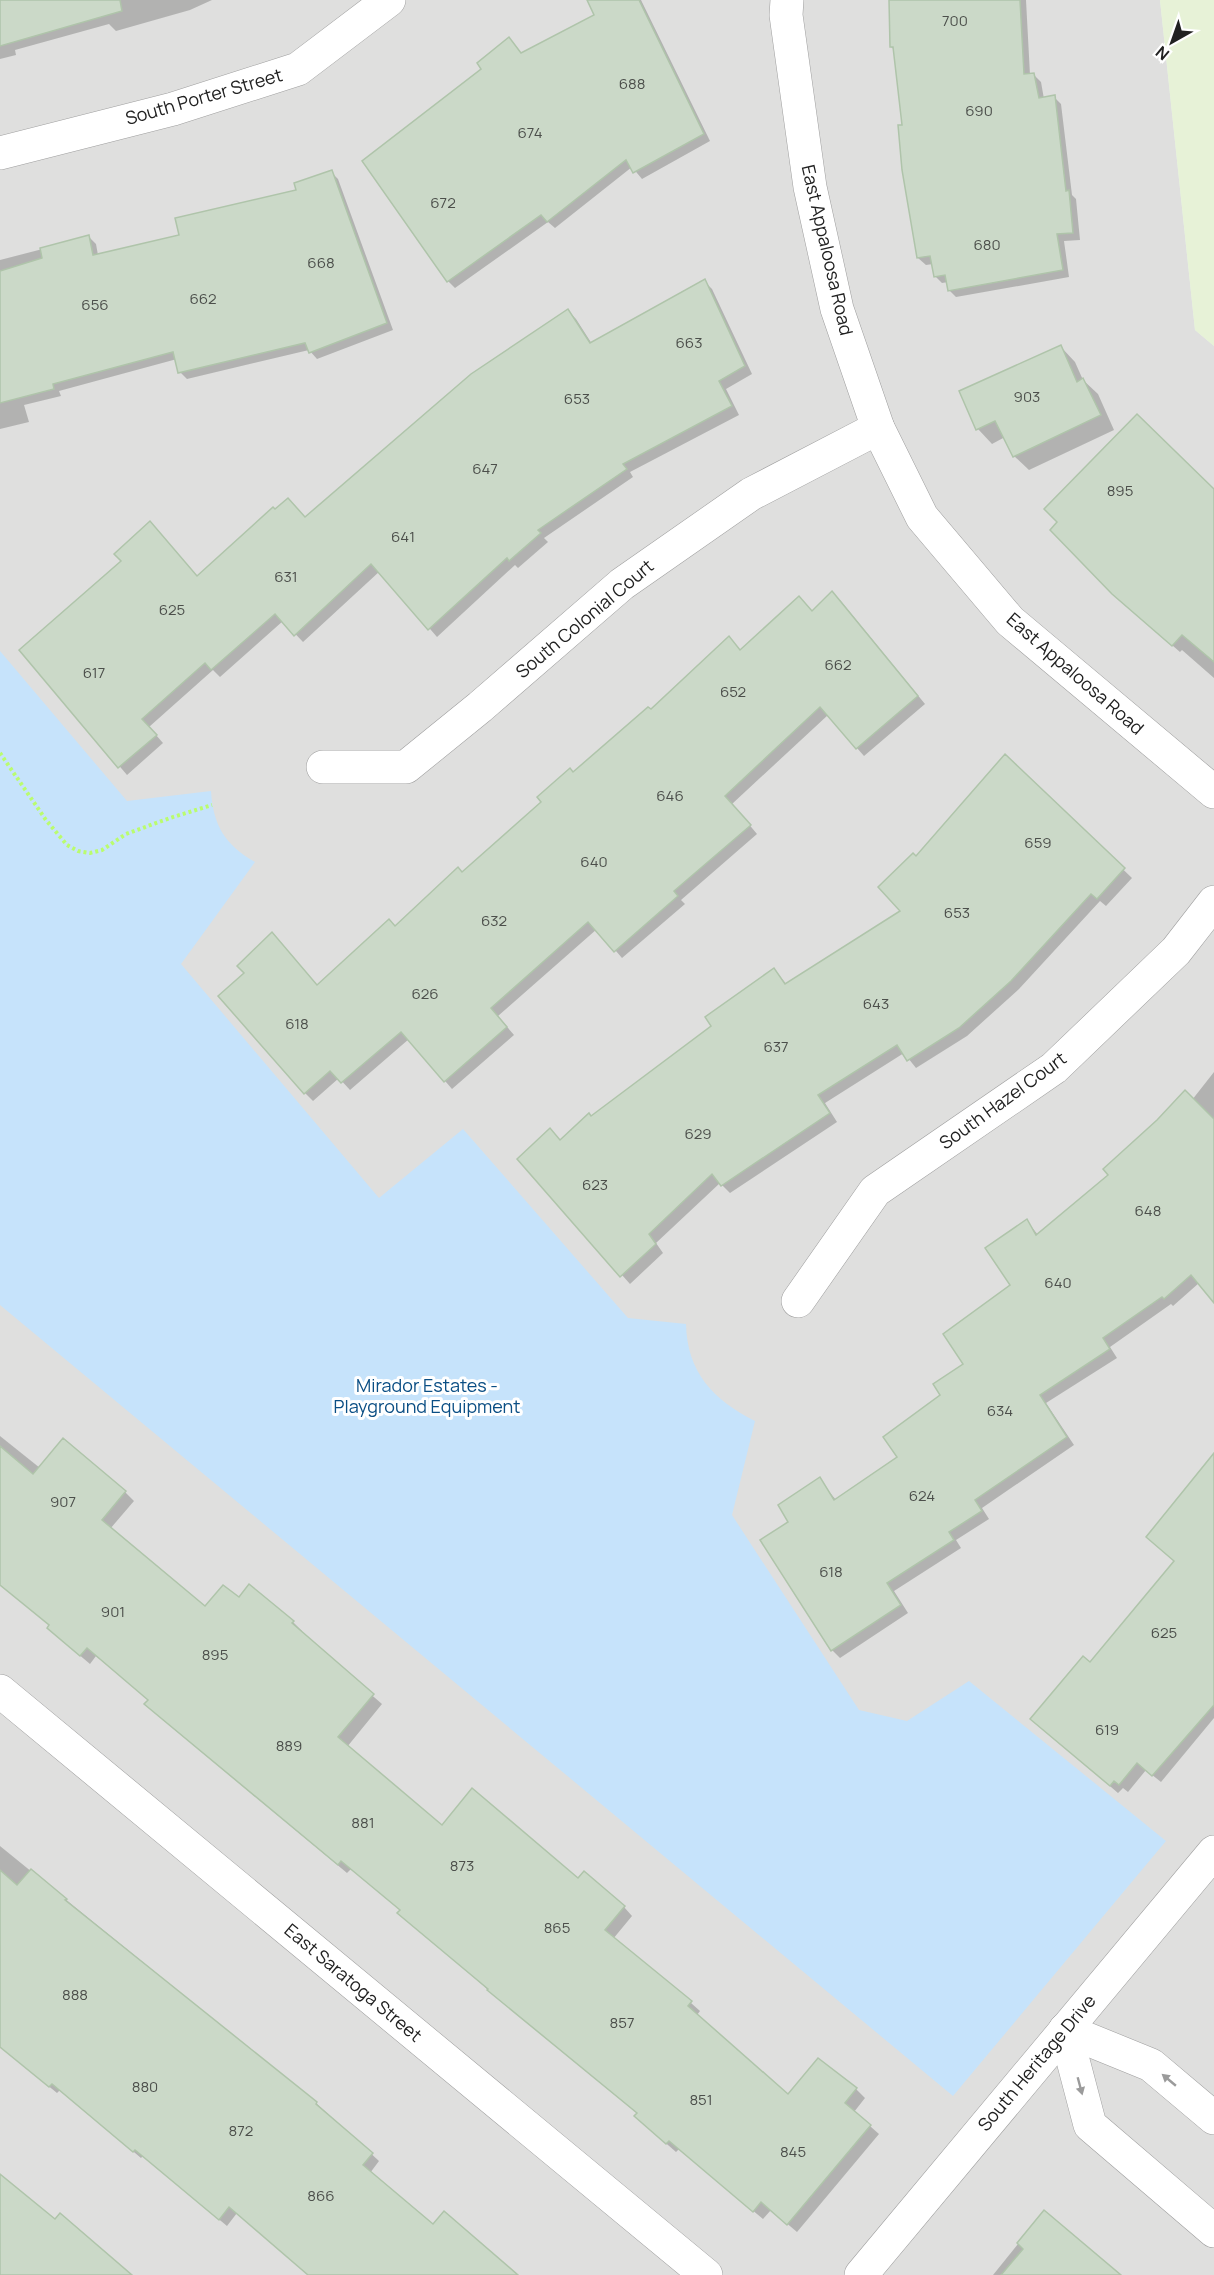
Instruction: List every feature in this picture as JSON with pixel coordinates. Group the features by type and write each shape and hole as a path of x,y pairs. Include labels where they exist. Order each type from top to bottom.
{"street":[{"name":"South Porter Street","path":"0,153 173,109 298,69 389,0"},
{"name":"East Appaloosa Road","path":"787,0 786,15 810,187 837,309 878,428 922,517 1010,621 1214,792"},
{"name":"South Colonial Court","path":"324,767 406,767 480,707 622,584 751,494 878,428"},
{"name":"South Hazel Court","path":"798,1301 875,1191 1054,1068 1176,951 1214,902"},
{"name":"East Saratoga Street","path":"0,1691 706,2275"},
{"name":"South Heritage Drive","path":"861,2275 1214,1852"},
{"path":"1065,2030 1151,2065 1214,2118"},
{"path":"1065,2030 1090,2125 1214,2231"}],"path":[{"path":"0,753 46,820 67,845 78,851 90,853 102,850 126,834 212,805"}],"shaded area":[{"path":"0,0 1160,0 1195,330 1214,346 1214,2275 0,2275"},
{"path":"1160,0 1214,0 1214,346 1195,330"}],"green space":[{"name":"Mirador Estates - Playground Equipment","path":"0,651 127,801 211,791 214,814 222,833 236,849 255,862 181,964 379,1198 463,1129 628,1318 686,1324 691,1356 705,1383 727,1404 755,1421 732,1515 859,1710 907,1721 969,1681 1166,1841 953,2096 0,1305"}],"building":[{"path":"0,0 120,0 122,11 0,46"},
{"path":"587,0 639,0 704,134 633,173 626,160 547,222 541,215 447,282 362,161 481,69 477,63 509,37 521,53 594,15"},
{"path":"889,0 1020,0 1024,74 1034,73 1039,98 1055,95 1073,233 1057,234 1063,270 948,291 945,275 934,277 930,256 917,258 902,170 898,125 902,125 893,47 890,47"},
{"path":"332,170 387,323 309,353 305,343 178,373 173,352 53,384 54,389 0,403 0,271 42,258 40,248 89,235 93,255 179,235 175,218 296,190 294,183"},
{"path":"705,279 745,366 719,381 732,406 623,464 627,469 538,530 541,533 509,561 507,558 428,630 371,564 294,636 275,614 211,670 205,663 142,719 157,735 118,768 19,650 121,561 114,554 150,521 197,576 273,507 275,509 288,498 305,517 471,374 568,309 590,343"},
{"path":"1061,345 1077,382 1083,378 1101,415 1013,457 995,421 976,430 959,391"},
{"path":"1137,414 1214,489 1214,662 1182,635 1172,646 1112,594 1050,530 1057,522 1044,509"},
{"path":"832,591 918,696 856,749 820,707 725,796 751,825 674,891 678,896 614,952 588,922 491,1008 507,1027 444,1082 401,1032 341,1083 330,1071 304,1094 218,996 244,973 237,966 272,932 317,985 389,919 395,926 458,867 462,872 541,802 537,797 570,768 573,772 648,707 651,709 729,636 740,650 799,596 812,611"},
{"path":"1005,754 1125,868 1097,899 1091,894 1011,981 959,1028 907,1061 897,1045 818,1095 830,1113 721,1186 712,1174 649,1234 656,1244 620,1277 517,1159 550,1128 560,1140 589,1113 591,1116 711,1026 705,1017 774,968 785,984 900,911 878,887 913,853 916,856"},
{"path":"1185,1090 1214,1119 1214,1303 1191,1275 1164,1299 1162,1297 1103,1338 1110,1349 1040,1395 1067,1437 975,1500 982,1511 949,1532 954,1540 887,1583 901,1605 831,1651 760,1540 788,1522 778,1505 820,1477 834,1500 897,1457 883,1437 940,1395 933,1384 963,1364 943,1334 1010,1285 985,1248 1027,1219 1036,1235 1108,1175 1103,1169 1157,1120"},
{"path":"63,1438 126,1491 102,1520 205,1606 223,1585 239,1597 249,1584 294,1621 292,1623 374,1694 338,1737 442,1825 472,1788 578,1878 584,1871 625,1906 605,1930 692,2001 688,2006 788,2094 818,2058 857,2088 845,2103 871,2125 787,2225 761,2202 753,2212 669,2141 666,2144 634,2116 637,2113 397,1913 400,1910 341,1861 338,1865 144,1704 148,1700 87,1648 80,1656 47,1628 49,1625 0,1585 0,1446 33,1474"},
{"path":"1214,1453 1214,1705 1152,1776 1137,1763 1119,1785 1114,1781 1110,1786 1030,1719 1083,1656 1090,1662 1174,1561 1146,1537"},
{"path":"31,1869 67,1899 65,1900 317,2102 316,2104 373,2153 363,2165 433,2224 444,2211 518,2275 308,2275 229,2207 219,2220 52,2084 49,2087 0,2047 0,1870 17,1885"},
{"path":"0,2174 55,2219 60,2213 132,2275 0,2275"},
{"path":"1044,2210 1121,2275 1001,2275 1023,2249 1017,2243"}]}
